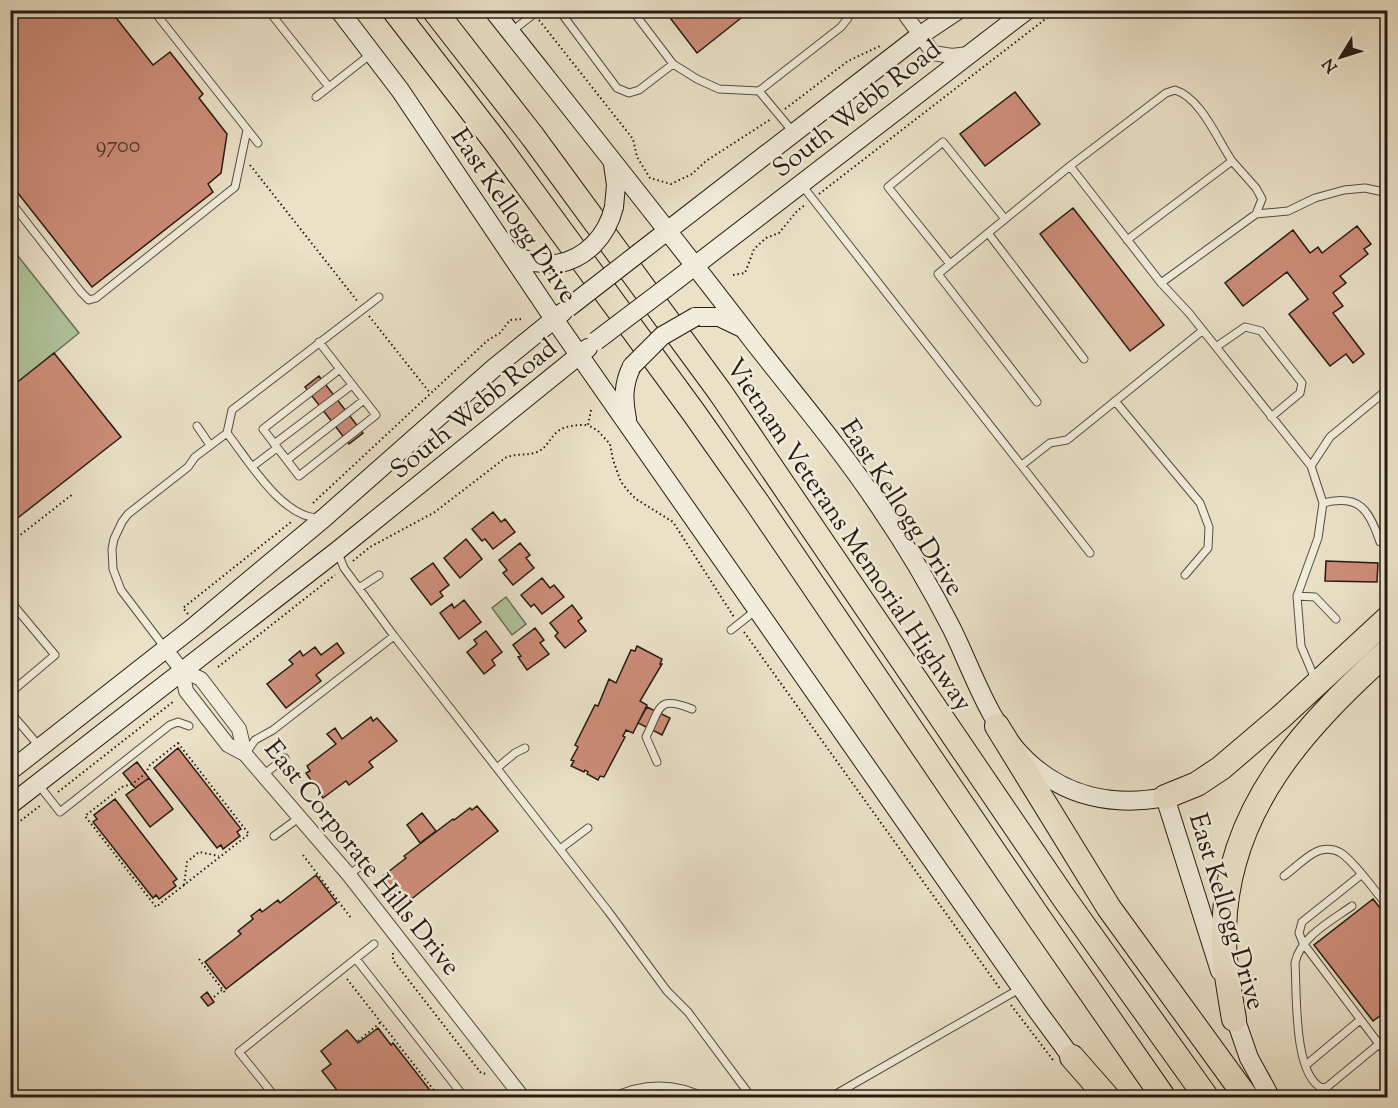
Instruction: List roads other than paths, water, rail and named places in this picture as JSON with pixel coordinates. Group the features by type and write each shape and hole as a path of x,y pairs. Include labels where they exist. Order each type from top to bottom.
{"highway":[{"path":"394,10 495,141 758,504 1164,1098"},
{"name":"Vietnam Veterans Memorial Highway","path":"434,10 540,146 720,392 1064,897 1207,1098"},
{"path":"1166,797 1197,784 1221,768 1388,618"},
{"path":"1234,1019 1224,955 1225,917 1230,876 1245,830 1269,781 1304,734 1327,708 1388,651"},
{"path":"997,726 1109,908 1247,1098"},
{"path":"1063,1059 1108,1098"}],"main road":[{"name":"East Kellogg Drive","path":"339,10 400,90 512,255 561,314 580,355 757,609 1014,993 1063,1059 1103,1098"},
{"name":"East Kellogg Drive","path":"493,10 695,265 860,480 899,537 940,606 997,726 1027,760 1053,781 1068,789 1098,799 1115,801 1132,802 1166,797 1234,1019 1249,1058 1271,1098"},
{"name":"South Webb Road","path":"10,771 166,650 324,518 479,381 561,314 920,36 958,10"},
{"name":"South Webb Road","path":"10,805 337,551 596,341 1027,10"},
{"path":"512,255 533,262 556,264 580,255 600,238 607,228 614,207 616,185 612,161"},
{"path":"627,423 624,394 626,379 632,366 662,336 695,317 719,317 729,320 746,331"}],"street":[{"path":"902,10 933,53 952,56 969,54"},
{"name":"East Corporate Hills Drive","path":"166,650 182,670 201,680 239,729 245,754 349,875 523,1098"}],"lane":[{"path":"153,10 258,143"},
{"path":"268,10 329,87"},
{"path":"511,33 538,10"},
{"path":"559,10 617,87 629,93 639,90 674,64"},
{"path":"632,10 674,64 697,79 719,89 759,91 841,27 848,18 849,10"},
{"path":"316,97 372,53"},
{"path":"1037,402 938,273 1070,166 1166,93 1175,90 1185,93 1215,131 1232,161 1256,188 1262,199 1256,214"},
{"path":"759,91 794,133"},
{"path":"10,201 89,300 96,298 234,187 248,130"},
{"path":"950,264 888,187 944,142 1005,219"},
{"path":"1128,240 1232,161"},
{"path":"1070,166 1161,283 1216,347 1311,466 1323,503 1318,538 1297,596 1301,646 1317,684"},
{"path":"801,183 1090,553"},
{"path":"1161,283 1256,214 1288,211 1315,198 1344,190 1365,188 1388,194"},
{"path":"988,233 1084,358"},
{"path":"166,650 121,590 112,559 114,539 122,522 128,514 188,467 195,457 227,433 232,410 379,297"},
{"path":"1216,347 1245,327 1261,331 1275,348 1302,383 1300,393 1271,417"},
{"path":"1022,465 1050,443 1067,440 1202,331"},
{"path":"319,342 376,415 299,476 263,429 340,369"},
{"path":"253,465 352,385"},
{"path":"1311,466 1329,436 1388,389"},
{"path":"287,460 364,400"},
{"path":"1115,401 1200,503 1209,526 1208,548 1185,575"},
{"path":"197,426 210,445"},
{"path":"227,433 280,501 293,511 307,517 324,518"},
{"path":"1323,503 1340,499 1358,502 1373,521 1380,542"},
{"path":"337,551 344,568 394,636 667,991 688,1012 752,1098"},
{"path":"359,588 379,575"},
{"path":"1297,596 1315,597 1336,619"},
{"path":"10,601 55,655 10,693"},
{"path":"731,630 757,609"},
{"path":"245,754 255,740 273,730 394,636"},
{"path":"657,762 646,737 661,706 668,702 675,702 692,709"},
{"path":"10,712 41,747"},
{"path":"38,784 60,812 170,725 178,723 189,726"},
{"path":"497,768 525,748"},
{"path":"262,775 285,758"},
{"path":"274,836 300,817"},
{"path":"560,849 588,828"},
{"path":"1284,876 1314,853 1332,849 1340,852 1388,906"},
{"path":"349,875 363,864"},
{"path":"1361,875 1302,922 1299,933 1303,943 1388,1055"},
{"path":"1352,906 1303,943 1297,955 1295,963 1299,1044 1306,1065 1318,1086 1327,1087 1388,1038"},
{"path":"276,1098 239,1052 374,944"},
{"path":"356,959 465,1098"},
{"path":"830,1098 1014,993"},
{"path":"1306,1065 1360,1020"},
{"path":"612,1098 634,1089 656,1085 681,1088 705,1098"}]}
